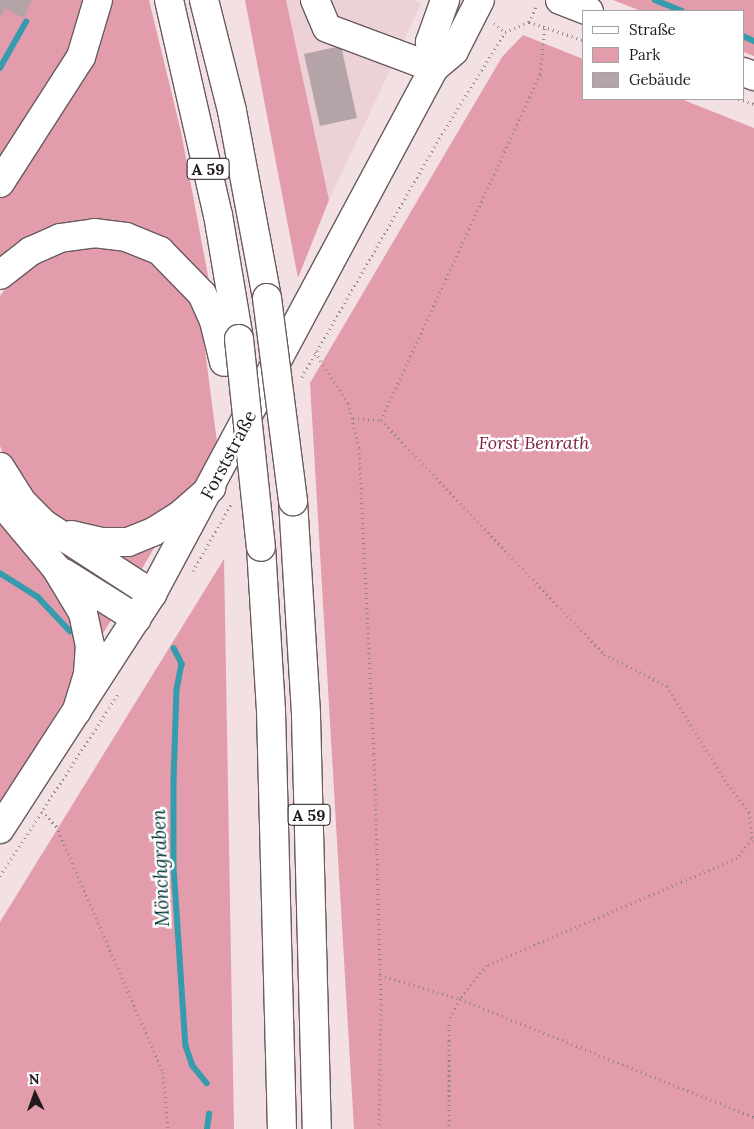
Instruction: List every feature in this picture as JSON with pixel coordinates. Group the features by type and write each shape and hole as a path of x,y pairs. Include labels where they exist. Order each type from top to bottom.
{"main road":[{"path":"0,183 81,57 98,0"},
{"name":"A 59","path":"169,0 218,215 239,339 261,546 272,711 282,1129"},
{"name":"A 59","path":"204,0 232,111 267,298 293,502 306,716 317,1129"},
{"path":"314,0 327,28 434,68 430,42 445,0"},
{"path":"560,0 586,10"},
{"name":"Forststraße","path":"0,829 152,594 211,488 434,68 454,51 486,10"},
{"path":"0,275 31,251 60,238 94,233 126,237 160,251 202,294 214,321 224,362 236,467 261,546"},
{"path":"0,467 22,502 44,524 152,594"},
{"path":"44,524 82,540 128,542 153,532 179,516 211,488"},
{"path":"0,501 56,568 83,613 90,645 88,674 77,711"},
{"path":"56,568 137,619"}],"path":[{"path":"486,10 505,32"},
{"path":"529,22 533,12"},
{"path":"379,1129 380,975 374,754 359,448 353,418 340,388 316,352 444,130 505,32 529,22 582,40"},
{"path":"381,420 540,74 545,26"},
{"path":"741,100 754,104"},
{"path":"353,418 381,420 604,654 667,686 727,784 749,812 752,839 737,858 487,964 460,1000 450,1020 449,1129"},
{"path":"22,795 56,826 64,844 163,1072 168,1129"},
{"path":"380,975 460,1000 754,1117"}],"shaded area":[{"path":"286,0 415,0 421,4 329,200"}],"green space":[{"path":"0,0 86,0 67,54 0,158"},
{"path":"105,0 149,0 181,132 212,297 115,228 0,266 0,196"},
{"path":"245,0 286,0 329,200 298,278"},
{"path":"613,0 754,0 754,56 744,52 744,10 638,10"},
{"name":"Forst Benrath","path":"523,35 582,59 582,100 684,100 754,128 754,1129 354,1129 310,383 502,57"},
{"path":"85,245 111,247 139,256 165,272 190,301 202,327 218,450 172,514 156,527 87,536 41,513 6,462 0,446 0,296 13,279 30,266 54,253"},
{"path":"0,522 27,555 62,590 79,621 74,685 0,804"},
{"path":"149,544 154,548 139,574 108,553"},
{"path":"58,549 117,587 119,593 103,594 56,550"},
{"path":"224,559 234,1129 0,1129 0,922"},
{"path":"88,601 113,617 102,635 97,637"}],"building":[{"path":"0,0 32,0 24,18 5,9 0,19"},
{"path":"341,46 357,118 320,126 304,54"}],"waterway":[{"path":"655,0 680,10"},
{"name":"Mönchgraben","path":"0,68 26,22"},
{"path":"744,36 754,41"},
{"name":"Mönchgraben","path":"0,573 38,597 70,631"},
{"name":"Mönchgraben","path":"174,648 182,664 177,690 174,867 186,1046 193,1066 207,1083"},
{"name":"Mönchgraben","path":"207,1129 209,1114"}]}
